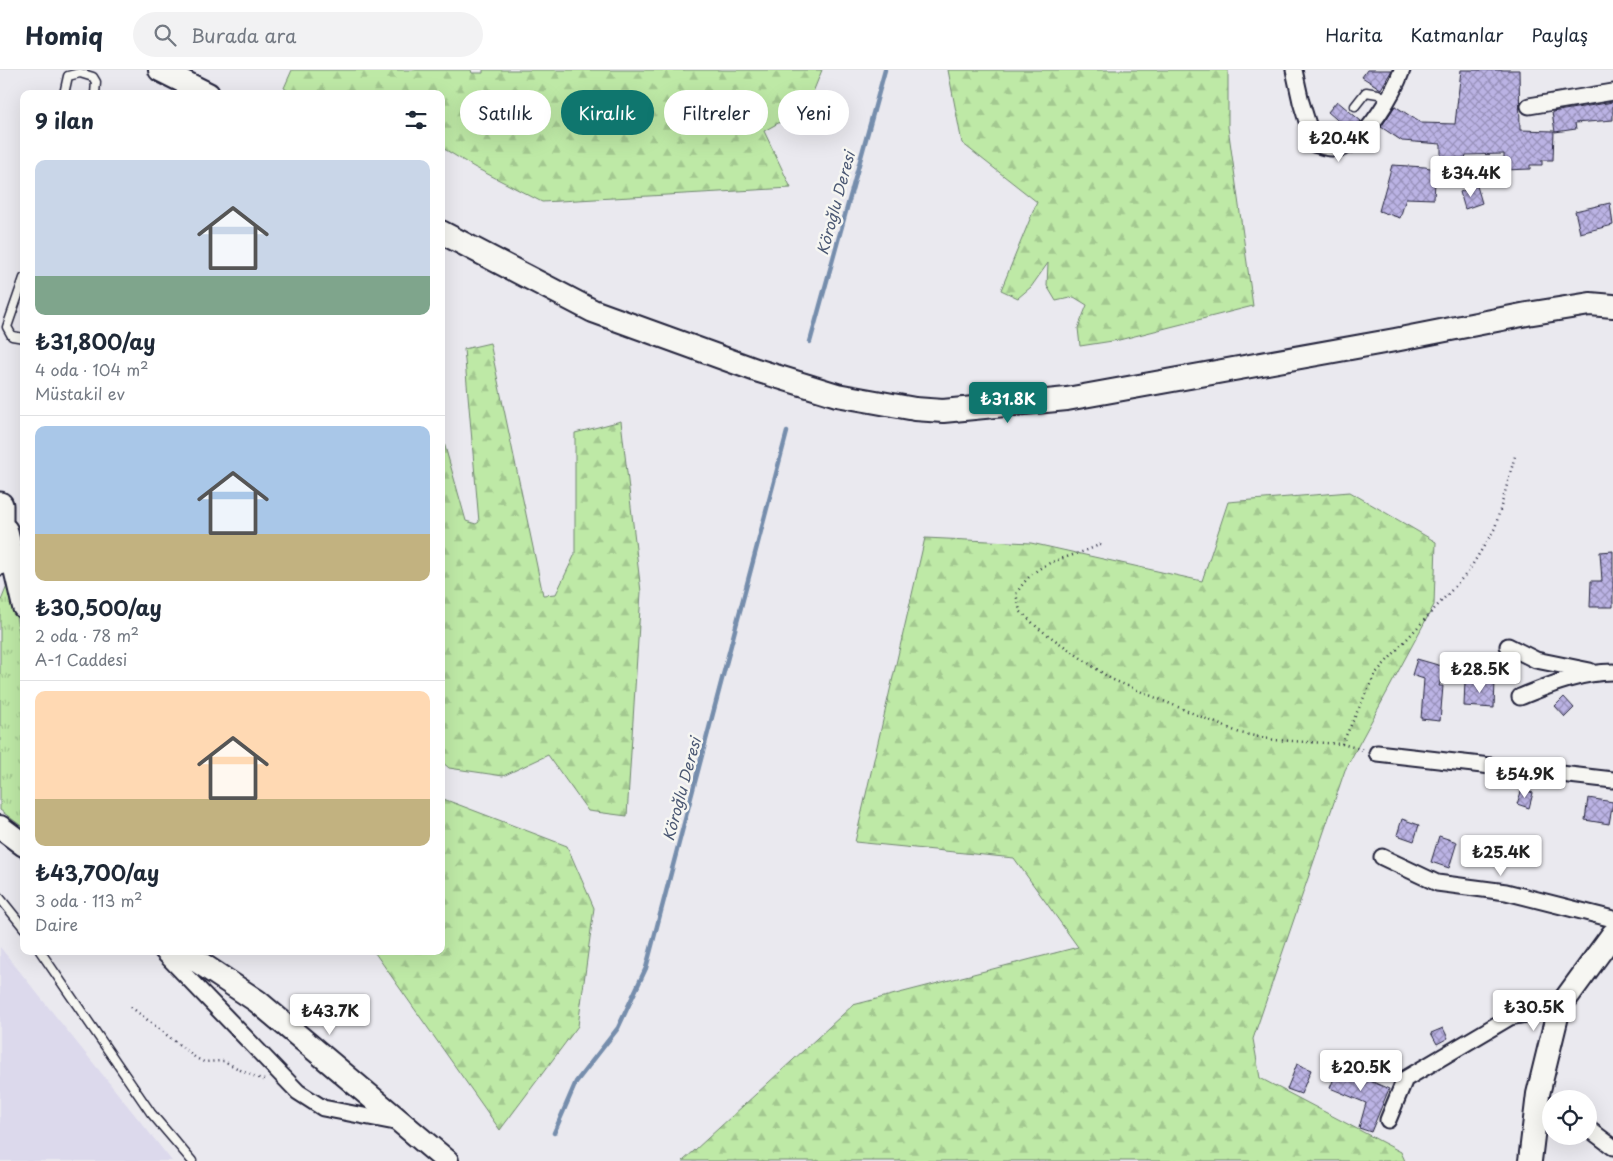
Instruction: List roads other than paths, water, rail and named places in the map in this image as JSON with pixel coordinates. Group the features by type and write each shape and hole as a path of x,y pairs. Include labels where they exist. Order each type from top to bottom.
{"main road":[{"path":"160,70 200,90"},
{"path":"445,234 592,311 756,370 837,395 915,409 952,410 1067,399 1395,340 1527,314 1590,304 1613,306"},
{"path":"0,562 1,507"},
{"path":"1,507 20,590"},
{"path":"0,827 20,842"},
{"path":"1546,1090 1559,1008 1609,943"},
{"path":"188,955 257,1001 446,1161"},
{"path":"1530,1161 1542,1111"}],"street":[{"path":"1294,70 1301,102 1314,144 1332,149 1346,147 1366,132 1387,99 1402,70"},
{"path":"1529,106 1613,92"},
{"path":"1508,646 1536,660 1606,672"},
{"path":"1520,697 1568,678 1606,672"},
{"path":"1377,754 1613,780"},
{"path":"1382,857 1436,883 1506,892 1613,920"},
{"path":"166,955 298,1092 323,1108 403,1124"},
{"path":"1388,1120 1405,1079 1510,1017 1559,1008"},
{"path":"1597,1135 1613,1147"}],"lane":[{"path":"65,90 68,76 87,72 96,82 95,90"},
{"path":"1355,106 1366,92 1371,91 1387,99"},
{"path":"20,290 7,327 12,336 20,337"},
{"path":"0,898 20,923"},
{"path":"43,955 151,1113 192,1161"}],"waterway":[{"name":"Köroğlu Deresi","path":"810,342 885,70"},
{"name":"Köroğlu Deresi","path":"554,1133 576,1082 618,1028 646,968 787,432"}]}
